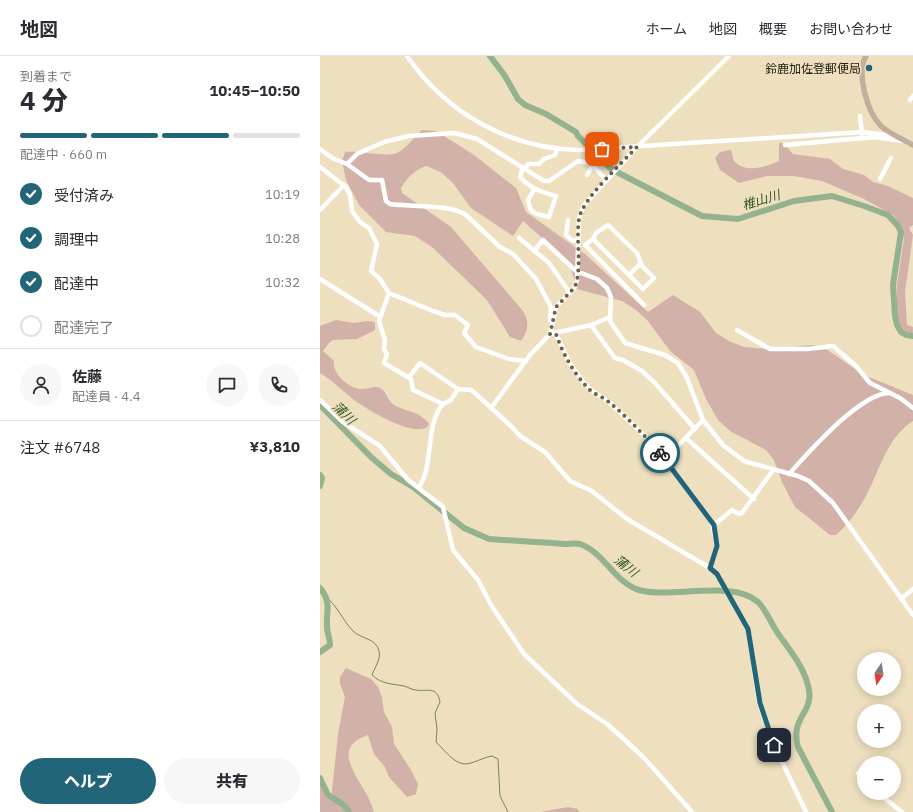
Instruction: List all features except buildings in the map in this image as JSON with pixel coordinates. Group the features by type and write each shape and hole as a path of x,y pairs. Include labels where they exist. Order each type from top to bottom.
{"main road":[{"path":"866,56 862,64 861,77 873,115 881,126 897,137 913,145"}],"street":[{"path":"407,56 438,94 471,118 511,138 557,149 579,150 637,147 863,132 897,137"},
{"path":"491,408 526,360 550,334 556,307 575,287 579,272 581,244 579,218 582,209 607,179 637,147 729,56"},
{"path":"860,116 862,137"},
{"path":"347,164 357,154 384,142 410,136 456,133 477,138 547,182 578,161 588,162 593,165 607,179"},
{"path":"785,145 862,137 878,137 905,141"},
{"path":"320,149 334,159 347,164 369,180 382,180 386,201 390,204 433,207 463,212 500,247 513,254 536,278 551,307 550,334"},
{"path":"534,190 528,200 530,210 532,213 549,217 556,196 534,190 520,176 528,164 539,164 544,159 555,155 557,149"},
{"path":"880,179 891,158"},
{"path":"587,175 593,165"},
{"path":"320,167 344,185 350,195 352,211 360,222 369,228 377,244 371,271 380,279 389,293 428,309 457,316 468,325 464,333 476,347 509,359 526,360"},
{"path":"320,210 344,185"},
{"path":"568,220 566,231 567,237 581,244 644,305"},
{"path":"581,244 593,239 596,233 608,225 638,254 641,263 654,278 643,290 593,239"},
{"path":"519,238 552,267 570,292"},
{"path":"534,251 543,240 576,271 597,279 607,288 612,303 610,317 612,326 627,345 664,355 678,363 687,378 703,420 723,445 740,458 809,481 832,502 913,616"},
{"path":"628,275 641,263"},
{"path":"320,279 379,316"},
{"path":"389,293 379,316 379,325 385,340 384,349 387,354 384,363 409,377 411,380 411,388 413,390 443,404"},
{"path":"550,334 556,334 610,317"},
{"path":"591,324 615,358 623,360 642,371 655,383 695,429"},
{"path":"737,330 770,349 808,349 833,346 856,366 870,383 892,393 913,408"},
{"path":"556,334 569,362 584,383 642,432 665,458 714,525 717,546 710,568"},
{"path":"409,377 420,363 458,389 471,390 520,436 545,452 570,480 592,491 627,519 710,568 717,574 750,636 758,696 774,745 806,812"},
{"path":"419,487 425,473 428,459 428,447 438,412 443,404 452,400 458,389"},
{"path":"789,474 833,428 876,395 892,393"},
{"path":"320,400 347,425 380,446 406,477 445,510 445,520 453,550 478,580 491,605 524,654 559,688 624,738 646,760 692,812"},
{"path":"665,458 686,439 703,420"},
{"path":"686,439 754,499"},
{"path":"714,525 732,510 741,514 754,499 774,470"},
{"path":"901,600 913,590"},
{"path":"887,800 902,812"}],"shaded area":[{"path":"422,130 435,131 449,139 474,155 516,188 526,212 585,254 648,312 673,295 700,312 716,333 729,341 744,347 768,349 813,345 823,347 864,375 913,395 913,421 903,428 889,447 869,491 854,515 844,527 836,535 830,535 795,507 782,482 774,460 766,450 730,431 718,420 706,399 694,370 670,351 648,321 636,310 622,301 577,289 569,262 523,221 513,236 471,208 453,183 442,173 427,166 412,174 401,188 402,193 451,227 523,311 527,319 527,326 521,341 510,337 487,300 432,247 415,236 386,232 359,205 346,180 342,161 345,152 382,154 397,153 401,151"},
{"path":"779,143 783,143 793,154 830,159 843,169 864,175 873,182 888,186 913,198 913,225 909,228 913,235 905,292 907,325 913,327 913,339 904,336 896,322 897,285 904,239 901,229 893,215 864,199 822,181 794,176 767,176 739,183 720,170 715,158 720,152 731,150 734,161 740,166 745,168 763,167 779,161"},
{"path":"336,320 354,323 367,321 375,322 375,330 357,339 333,340 323,351 334,361 336,371 342,380 357,388 380,388 394,405 417,414 429,424 427,427 412,429 381,417 357,402 320,373 320,326"},
{"path":"346,668 371,679 378,687 382,697 384,712 392,727 394,744 411,770 418,784 416,794 407,797 389,777 385,767 374,754 368,735 357,740 351,746 349,753 350,761 374,812 320,812 320,776 331,800 338,734 345,697 340,684 340,677"},
{"path":"568,807 578,809 579,812 541,812"}],"waterway":[{"name":"椎山川","path":"490,56 505,76 518,99 525,105 546,114 576,132 578,136 611,169 702,216 738,219 794,201 832,196 888,215 898,226 901,232 893,285 895,316 897,325 901,332 906,335 913,336"},
{"name":"蒲川","path":"320,405 372,458 391,474 413,487 464,528 489,539 580,544 588,548 603,560 623,581 639,590 652,592 718,590 747,595 758,602 801,667 807,682 809,690 808,705 799,722 796,737 798,747 832,812"},
{"path":"320,475 322,478 320,486"},
{"path":"320,588 324,593 328,607 327,629 330,640 330,645 320,652"},
{"path":"326,597 330,600 346,623 356,634 372,641 377,647 379,657 372,675 387,683 404,686 414,690 431,690 436,693 440,702 435,713 437,729 436,742 452,758 466,764 492,756 498,759 500,796 508,812"},
{"path":"320,778 328,795 344,805 349,812"}],"way so far":[{"path":"602,149 637,147 582,209 579,218 579,272 577,280 575,287 556,307 550,334 556,334 569,362 584,383 642,432 660,453"}],"place":[{"name":"鈴鹿加佐登郵便局","path":"869,68"}],"route":[{"path":"660,453 673,468 714,525 717,550 710,568 717,574 748,629 755,683 774,745"}]}
